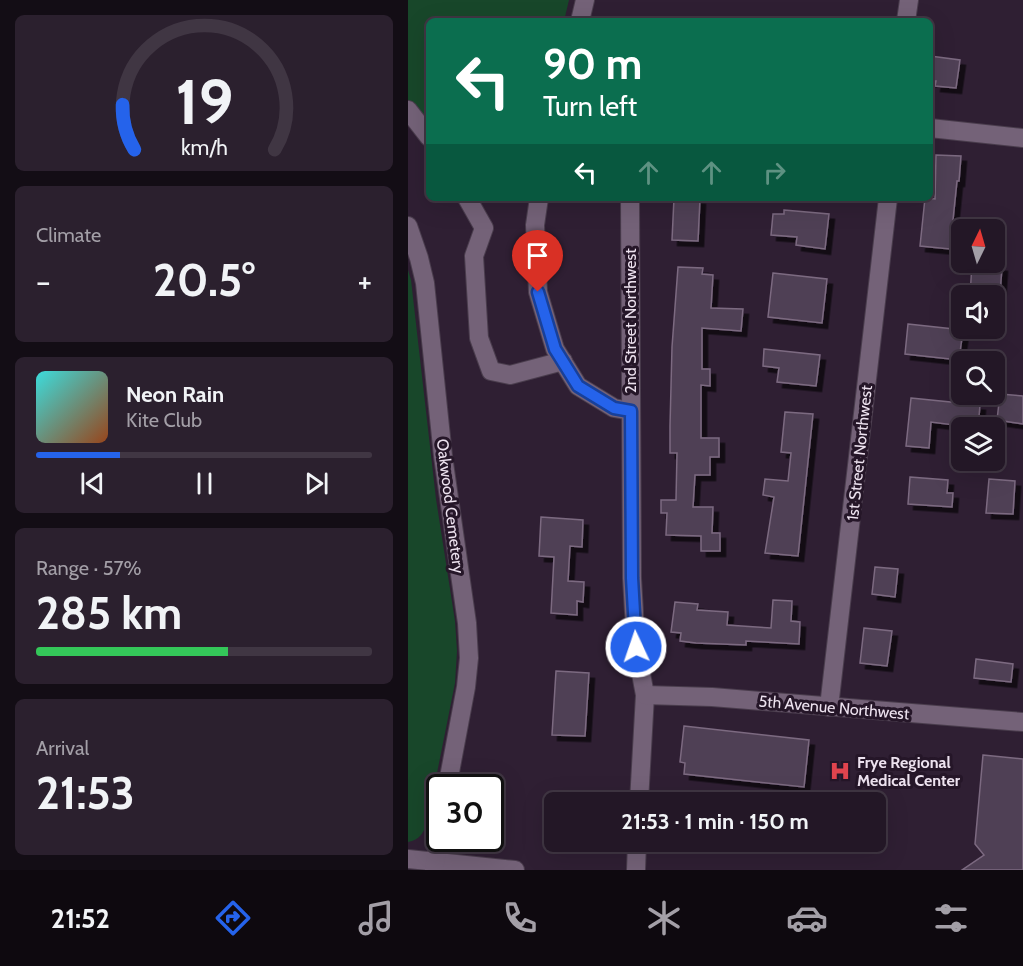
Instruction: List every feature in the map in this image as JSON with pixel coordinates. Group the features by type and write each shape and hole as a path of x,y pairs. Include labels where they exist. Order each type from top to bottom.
{"street":[{"path":"581,18 585,0"},
{"path":"906,18 909,0"},
{"path":"408,110 426,133"},
{"path":"933,128 1023,138"},
{"path":"469,201 484,228 474,256 478,289 479,338 491,371 510,375 563,361"},
{"path":"539,201 535,225 538,292 555,349 578,386 614,408 631,411"},
{"name":"2nd Street Northwest","path":"630,201 632,578 636,647 645,695 640,792"},
{"name":"1st Street Northwest","path":"829,707 888,201"},
{"name":"Oakwood Cemetery","path":"408,226 425,282 443,456 467,622 469,658 466,687 450,774"},
{"name":"5th Avenue Northwest","path":"645,695 712,698 1023,723"},
{"path":"636,870 637,852"},
{"path":"408,859 434,866 515,870"}],"green space":[{"path":"408,0 569,0 565,18 426,18 426,130 408,109"},
{"path":"408,270 436,499 455,621 457,651 455,683 437,774 426,774 426,825 420,836 408,842"}],"building":[{"path":"933,56 960,60 956,88 935,86 936,81 933,81"},
{"path":"936,155 961,156 953,219 951,219 950,249 920,246 925,201 933,201 935,199"},
{"path":"674,201 700,201 698,241 672,240"},
{"path":"784,210 829,214 825,249 796,245 797,237 771,235 773,214 784,214"},
{"path":"678,267 703,268 702,274 713,275 711,308 743,309 741,331 702,328 702,369 710,369 710,386 701,385 701,438 719,438 719,457 710,457 710,475 695,475 693,507 713,507 712,533 720,533 720,551 701,551 701,536 666,535 667,513 661,513 661,500 676,500 677,453 670,453 670,426 672,347"},
{"path":"773,273 827,279 822,323 768,317"},
{"path":"971,273 1002,273 1001,285 971,285"},
{"path":"908,324 951,329 951,339 962,339 960,351 951,351 951,359 905,354"},
{"path":"764,349 820,355 816,386 777,382 779,368 763,366"},
{"path":"1005,394 1023,396 1023,424 1005,421 1005,417 997,417 999,405 1005,405"},
{"path":"911,398 951,402 951,405 980,405 979,417 951,417 951,425 931,422 929,448 906,446"},
{"path":"785,412 813,414 798,556 765,553 774,497 763,495 765,479 788,481 791,453 781,452"},
{"path":"910,477 948,480 947,493 953,493 952,507 908,504"},
{"path":"989,479 1015,481 1013,514 986,513"},
{"path":"541,517 583,520 582,547 570,546 568,581 584,582 583,602 577,601 577,615 551,613 554,557 539,556"},
{"path":"875,567 898,569 895,597 872,594"},
{"path":"773,600 792,601 791,621 800,622 799,644 746,641 746,645 696,643 680,641 681,633 671,632 675,602 698,604 697,610 728,612 727,625 771,628"},
{"path":"864,628 892,631 887,666 860,663"},
{"path":"976,659 1013,664 1011,682 974,678"},
{"path":"556,671 589,673 585,736 552,735"},
{"path":"684,726 809,740 804,787 684,774 685,763 680,762"},
{"path":"983,755 1023,759 1023,870 962,870 984,855 975,844"}],"place":[{"name":"Frye Regional Medical Center","path":"840,771"}],"route":[{"path":"538,292 555,349 578,386 614,408 631,411 632,578 636,647"}]}
